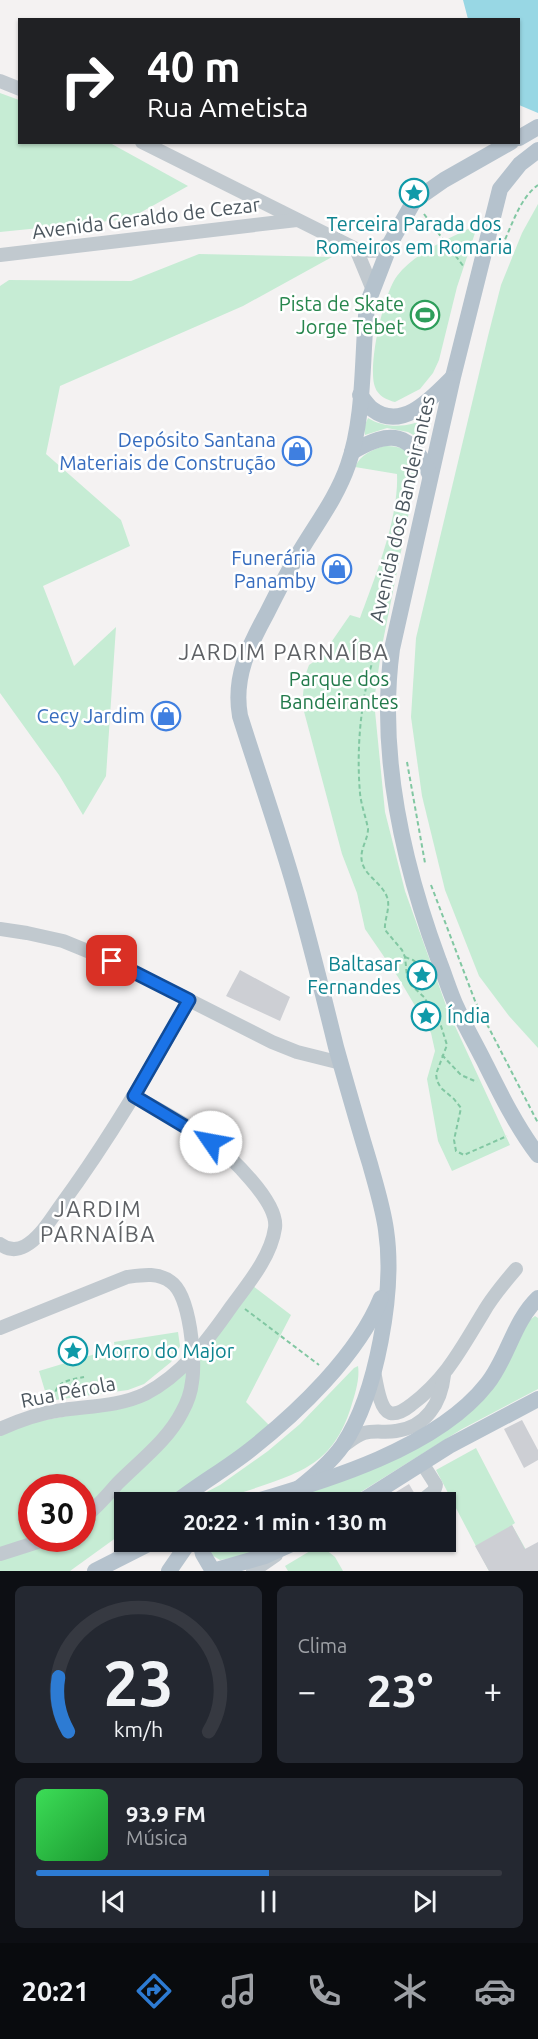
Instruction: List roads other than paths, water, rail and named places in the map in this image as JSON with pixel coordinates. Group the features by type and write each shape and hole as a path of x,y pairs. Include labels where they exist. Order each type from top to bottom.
{"main road":[{"path":"520,137 537,128"},
{"path":"298,1489 326,1465 342,1446 355,1424 374,1371 388,1281 386,1230 295,888 240,716 237,700 238,683 243,662 253,639 295,560 331,503 343,478 352,452 360,395 366,316 392,240 414,201 444,180 507,144"},
{"name":"Avenida dos Bandeirantes","path":"538,150 520,164 500,189 453,377 392,649 388,672 387,718 391,766 411,878 456,1006 507,1106 538,1155"},
{"path":"360,395 372,409 381,414 393,417 404,415 425,403 453,377"},
{"path":"352,452 375,440 396,438 414,447 422,455 430,475"},
{"path":"190,1492 248,1451 301,1406 350,1350 373,1316 388,1281"},
{"path":"288,1492 351,1470 404,1446 440,1426 462,1410 489,1383 523,1316 538,1298"},
{"path":"376,1492 449,1446 538,1399"},
{"path":"87,1571 114,1550"},
{"path":"95,1571 132,1552"},
{"path":"169,1571 182,1552"},
{"path":"203,1552 213,1571 274,1552"}],"street":[{"path":"0,81 18,88"},
{"path":"146,144 356,249 377,251 384,249 392,240"},
{"name":"Avenida Geraldo de Cezar","path":"0,255 297,220"},
{"path":"356,249 373,290"},
{"path":"0,929 63,941 112,961 272,1042 297,1052 341,1064"},
{"path":"0,1244 10,1250 18,1250 36,1238 69,1194 134,1096 189,1000"},
{"name":"Rua Pérola","path":"0,1429 53,1411 132,1400 157,1387 193,1356 235,1302 270,1245 275,1229 275,1218 271,1206 262,1193 211,1142 134,1096"},
{"path":"374,1371 380,1398 386,1410 390,1413 402,1411 408,1407 444,1376 483,1313 516,1269"},
{"path":"0,1328 127,1277 146,1275 161,1277 173,1283 181,1293 185,1304 193,1356 193,1381 189,1395 172,1430 96,1505"},
{"path":"342,1446 362,1434 398,1431 422,1420 440,1399 444,1376"},
{"path":"422,1463 436,1485 433,1492"},
{"path":"0,1554 18,1548"},
{"path":"253,1571 280,1552"}],"water":[{"path":"463,0 538,0 538,113 520,105 520,18 468,18"}],"place":[{"name":"Terceira Parada dos Romeiros em Romaria","path":"414,193"},
{"name":"Pista de Skate Jorge Tebet","path":"425,315"},
{"name":"Depósito Santana Materiais de Construção","path":"297,451"},
{"name":"Funerária Panamby","path":"337,569"},
{"name":"Cecy Jardim","path":"166,716"},
{"name":"Baltasar Fernandes","path":"422,975"},
{"name":"Índia","path":"426,1016"},
{"name":"Morro do Major","path":"73,1351"}],"district":[{"name":"JARDIM PARNAÍBA","path":"284,652"},
{"name":"JARDIM PARNAÍBA","path":"98,1222"}],"park label":[{"name":"Parque dos Bandeirantes","path":"339,690"}]}
